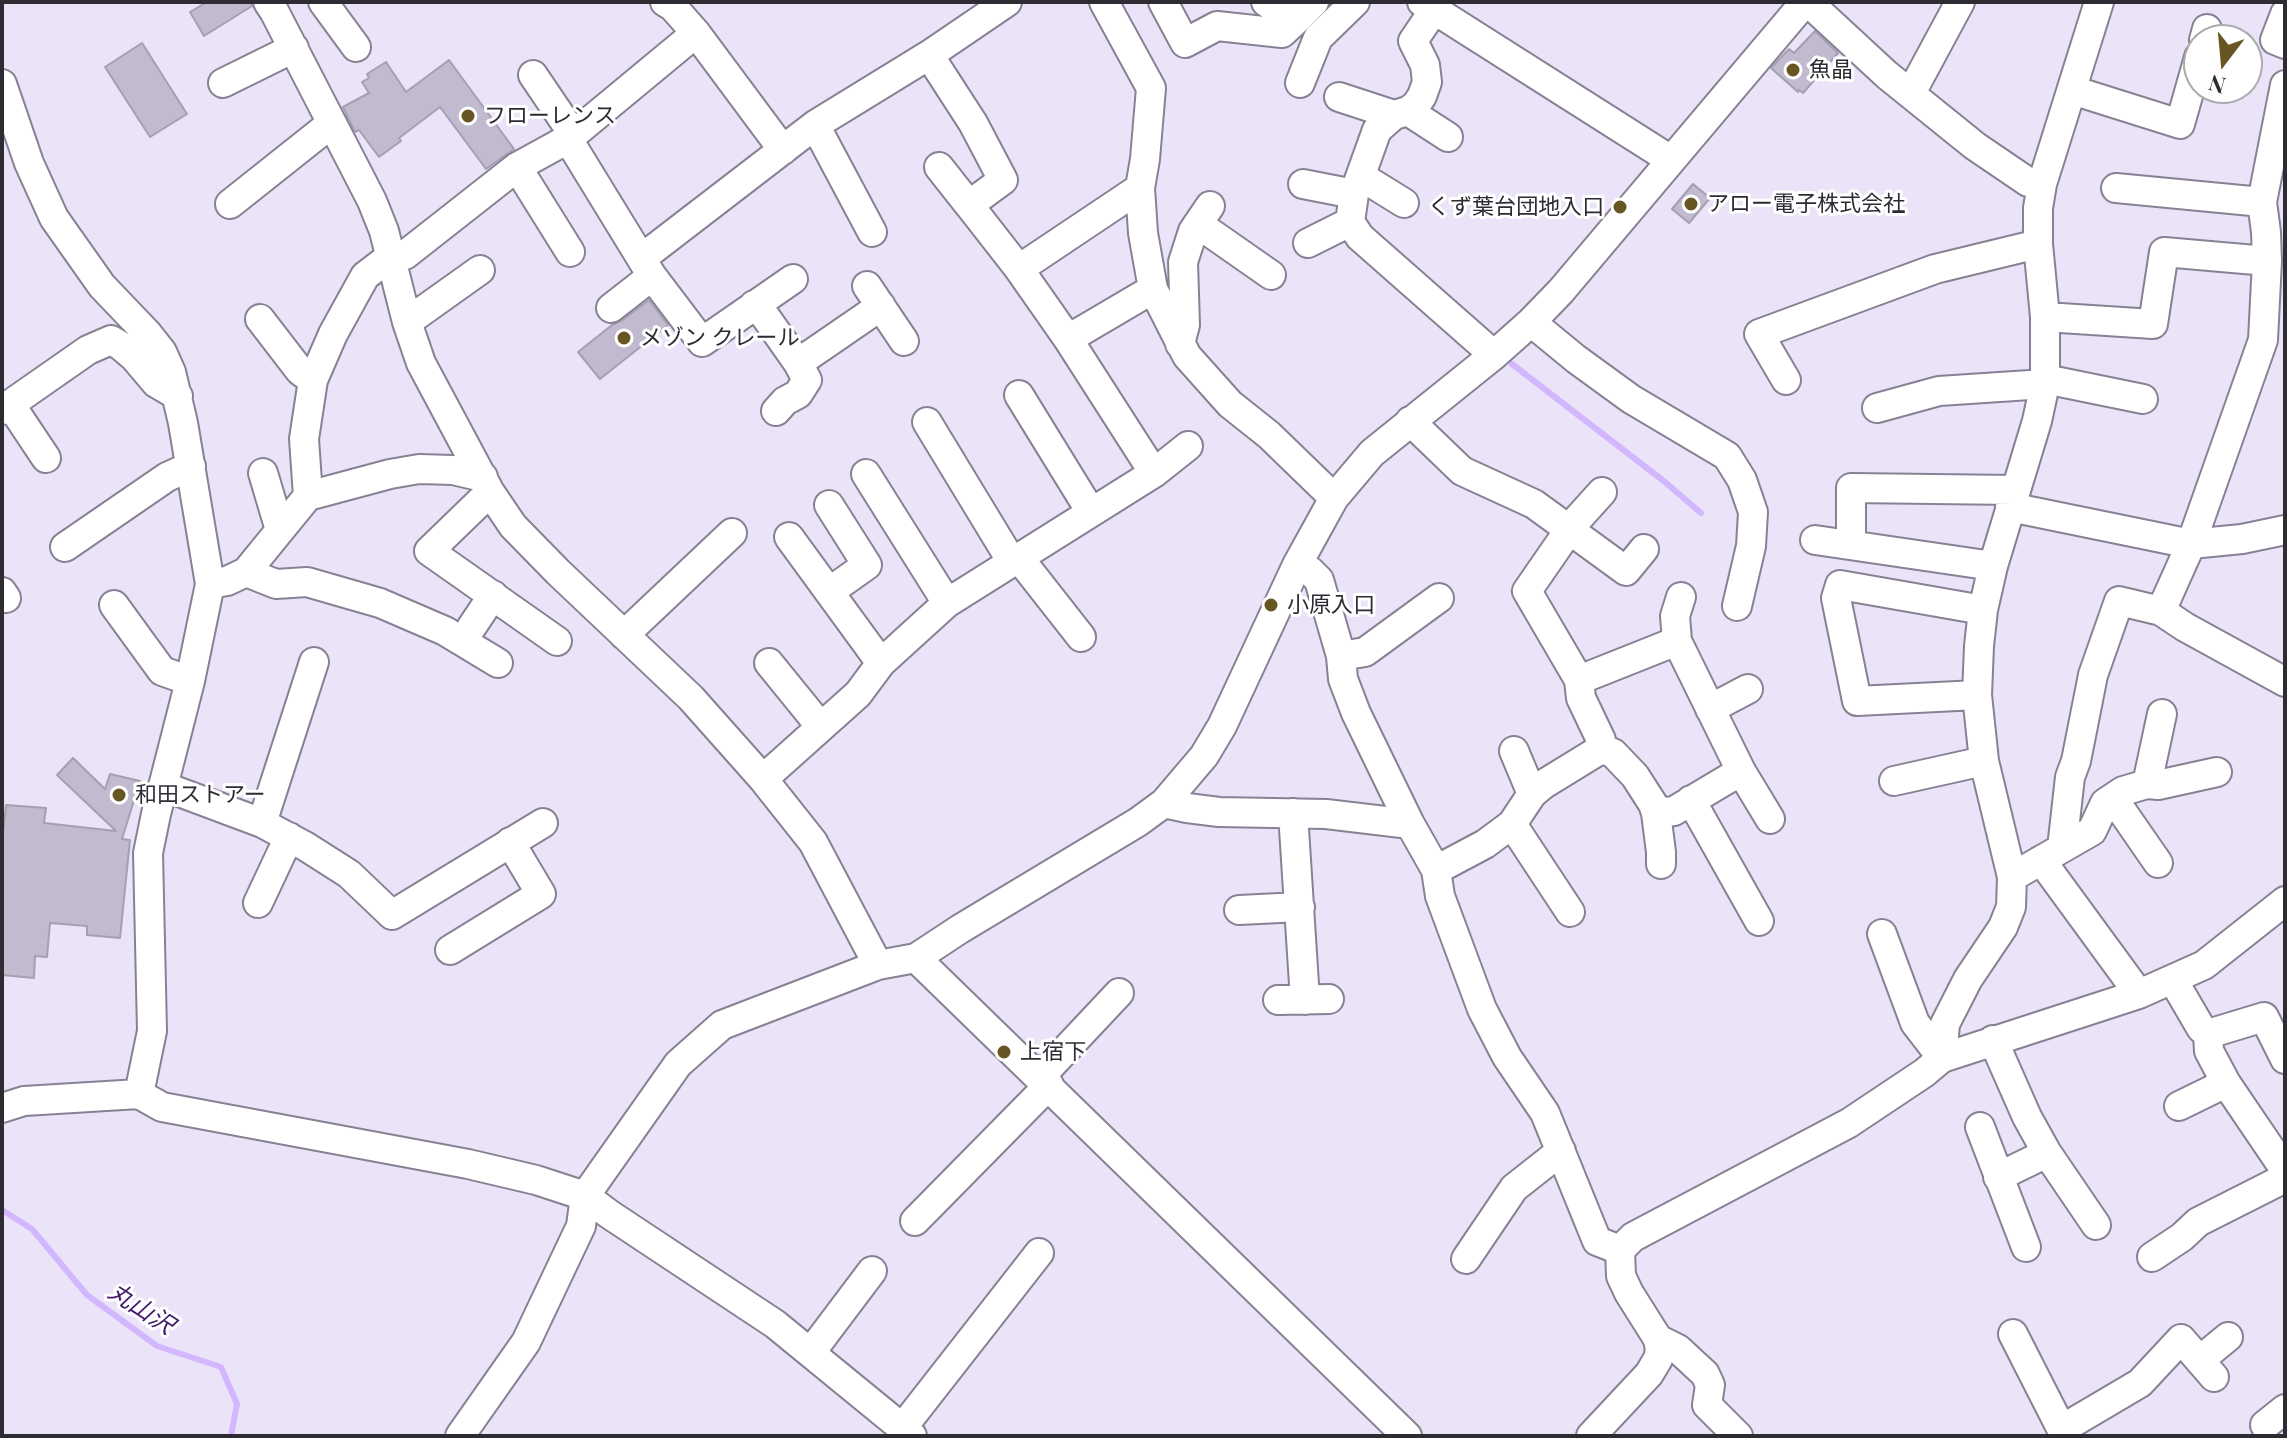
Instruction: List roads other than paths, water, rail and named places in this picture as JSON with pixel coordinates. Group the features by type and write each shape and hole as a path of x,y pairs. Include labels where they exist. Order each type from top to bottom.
{"street":[{"path":"323,2 356,47"},
{"path":"611,308 647,267 815,125 929,55 1007,2"},
{"path":"1104,2 1151,88 1140,188 1143,233 1153,289 1187,356 1230,404 1269,435 1334,498"},
{"path":"1163,2 1185,43 1217,26 1282,33 1305,12"},
{"path":"1266,2 1305,12"},
{"path":"1300,83 1318,38 1355,2"},
{"path":"460,1436 526,1342 581,1226 585,1196 678,1064 722,1025 878,965 916,958 1164,803 1204,756 1222,726 1297,565 1334,498 1372,453 1494,355 1561,291 1807,2 1887,75 1975,146 2028,182 2042,184"},
{"path":"1911,93 1960,2"},
{"path":"1942,1058 1945,1024 1968,979 2003,927 2011,907 2012,877 1984,761 1977,695 1983,610 2012,498 2037,421 2045,382 2045,317 2038,244 2042,184 2099,2"},
{"path":"671,4 783,150"},
{"path":"276,5 294,48 372,201 384,231 407,322 421,363 486,485 513,526 691,698 763,779 813,842 878,965"},
{"path":"1494,355 1360,237 1355,198 1377,130 1416,105 1427,82 1425,65 1413,41 1428,6 1671,160"},
{"path":"2285,14 2275,40 2285,44"},
{"path":"308,496 304,439 313,380 333,334 365,276 391,256 405,255 517,167 570,136 696,33"},
{"path":"223,83 294,48"},
{"path":"929,55 973,123 1003,180 969,205"},
{"path":"533,75 647,267 702,342 793,279"},
{"path":"2,84 29,163 54,218 102,286 162,352 171,372 191,466 210,584 148,853 152,1031 139,1094"},
{"path":"2161,611 2191,544 2263,340 2267,261 2262,202 2285,85"},
{"path":"2072,90 2180,124 2186,104"},
{"path":"1339,97 1401,113 1448,137"},
{"path":"230,204 332,123"},
{"path":"815,125 872,232"},
{"path":"517,167 570,252"},
{"path":"939,167 1019,269 1154,473"},
{"path":"1303,184 1355,198 1404,203"},
{"path":"1019,269 1140,188"},
{"path":"2116,188 2262,202"},
{"path":"1308,243 1355,198"},
{"path":"1180,344 1185,325 1183,262 1193,231 1204,215 1255,272"},
{"path":"1786,380 1759,334 1935,269 2038,244"},
{"path":"2045,317 2153,324 2164,252 2267,261"},
{"path":"407,322 480,270"},
{"path":"1068,339 1153,289"},
{"path":"798,363 874,296 904,341"},
{"path":"754,305 765,316 807,380 798,394 785,401 776,411"},
{"path":"260,319 300,371 313,380"},
{"path":"1531,322 1631,399 1727,456 1742,480 1753,512 1751,546 1737,606"},
{"path":"46,458 6,407 88,350 111,340 134,357 156,383 178,396"},
{"path":"1877,408 1939,391 2045,382 2143,399"},
{"path":"1019,395 1091,512"},
{"path":"1410,421 1462,471 1534,504 1626,571 1644,549"},
{"path":"927,422 1015,560 1081,637"},
{"path":"763,779 858,694 881,663 947,603 1154,473 1188,446"},
{"path":"65,547 102,532 167,477 191,466"},
{"path":"210,584 227,581 246,572 308,496 419,469 453,470 486,485"},
{"path":"263,473 280,530"},
{"path":"866,474 947,603"},
{"path":"486,485 429,551 557,641"},
{"path":"1851,544 1851,488 2012,498 2191,544 2242,539 2285,530"},
{"path":"1601,749 1601,740 1581,698 1579,680 1527,591 1574,523 1602,492"},
{"path":"829,505 867,565 829,592"},
{"path":"624,635 732,533"},
{"path":"789,537 881,663"},
{"path":"1815,540 1993,566"},
{"path":"1297,565 1319,580 1341,656 1343,679 1356,713 1410,824 1436,870 1440,896 1482,1009 1507,1057 1545,1113 1597,1241 1620,1250"},
{"path":"246,572 276,584 307,582 380,603 445,631 498,663"},
{"path":"1977,695 1857,701 1836,598 1840,585 1983,610"},
{"path":"471,628 493,595"},
{"path":"1681,597 1675,616 1680,649 1741,771 1770,819"},
{"path":"1341,656 1365,652 1439,598"},
{"path":"2139,994 2052,854 2076,761 2093,675 2119,601 2161,611 2285,682"},
{"path":"114,605 162,671 190,681"},
{"path":"1579,680 1680,649"},
{"path":"262,823 314,662"},
{"path":"769,663 821,727"},
{"path":"1710,709 1748,689"},
{"path":"2147,784 2162,714"},
{"path":"1436,870 1485,844 1512,824 1532,794 1544,784 1601,749 1613,753 1635,776 1653,804 1661,864"},
{"path":"1514,751 1532,794"},
{"path":"1894,781 1984,761"},
{"path":"1656,813 1674,811 1741,771"},
{"path":"2012,877 2092,831 2105,803 2123,791 2217,772"},
{"path":"163,786 262,823 289,837 349,874 392,915 543,823"},
{"path":"2113,798 2158,863"},
{"path":"1691,800 1759,921"},
{"path":"1164,803 1219,812 1326,814 1410,824"},
{"path":"1293,813 1304,1000"},
{"path":"1512,824 1570,912"},
{"path":"258,903 289,837"},
{"path":"450,950 541,894 510,842"},
{"path":"1591,1436 1649,1374 1660,1350 1658,1339 1621,1276 1620,1250 1633,1237 1849,1123 1942,1058 2139,994 2204,965 2285,901"},
{"path":"1239,910 1300,907"},
{"path":"1882,934 1915,1023 1942,1058"},
{"path":"916,958 1407,1436"},
{"path":"2170,1255 2198,1222 2284,1167 2226,1083 2209,1051 2208,1034 2201,1028 2173,980"},
{"path":"915,1221 1044,1081 1119,993"},
{"path":"2208,1034 2264,1017 2285,1059"},
{"path":"1993,1040 2027,1117 2047,1153 2096,1225"},
{"path":"2179,1106 2226,1083"},
{"path":"2,1108 24,1101 139,1094 162,1107 468,1164 536,1180 585,1196 775,1324 908,1432 1039,1253"},
{"path":"1980,1127 2026,1247"},
{"path":"1466,1259 1514,1188 1561,1151"},
{"path":"1998,1177 2047,1153"},
{"path":"811,1352 872,1271"},
{"path":"2013,1334 2064,1433 2140,1383 2181,1339 2207,1369 2228,1337"},
{"path":"1658,1339 1678,1349 1705,1374 1710,1385 1707,1405 1738,1436"}],"waterway":[{"path":"1512,364 1701,513"},
{"name":"丸山沢","path":"2,1210 32,1229 87,1295 157,1346 221,1367 237,1404 231,1436"}],"place":[{"name":"魚晶","path":"1793,70"},
{"name":"フローレンス","path":"468,116"},
{"name":"アロー電子株式会社","path":"1691,204"},
{"name":"くず葉台団地入口","path":"1620,207"},
{"name":"メゾン クレール","path":"624,338"},
{"name":"小原入口","path":"1271,605"},
{"name":"和田ストアー","path":"119,795"},
{"name":"上宿下","path":"1004,1052"}]}
